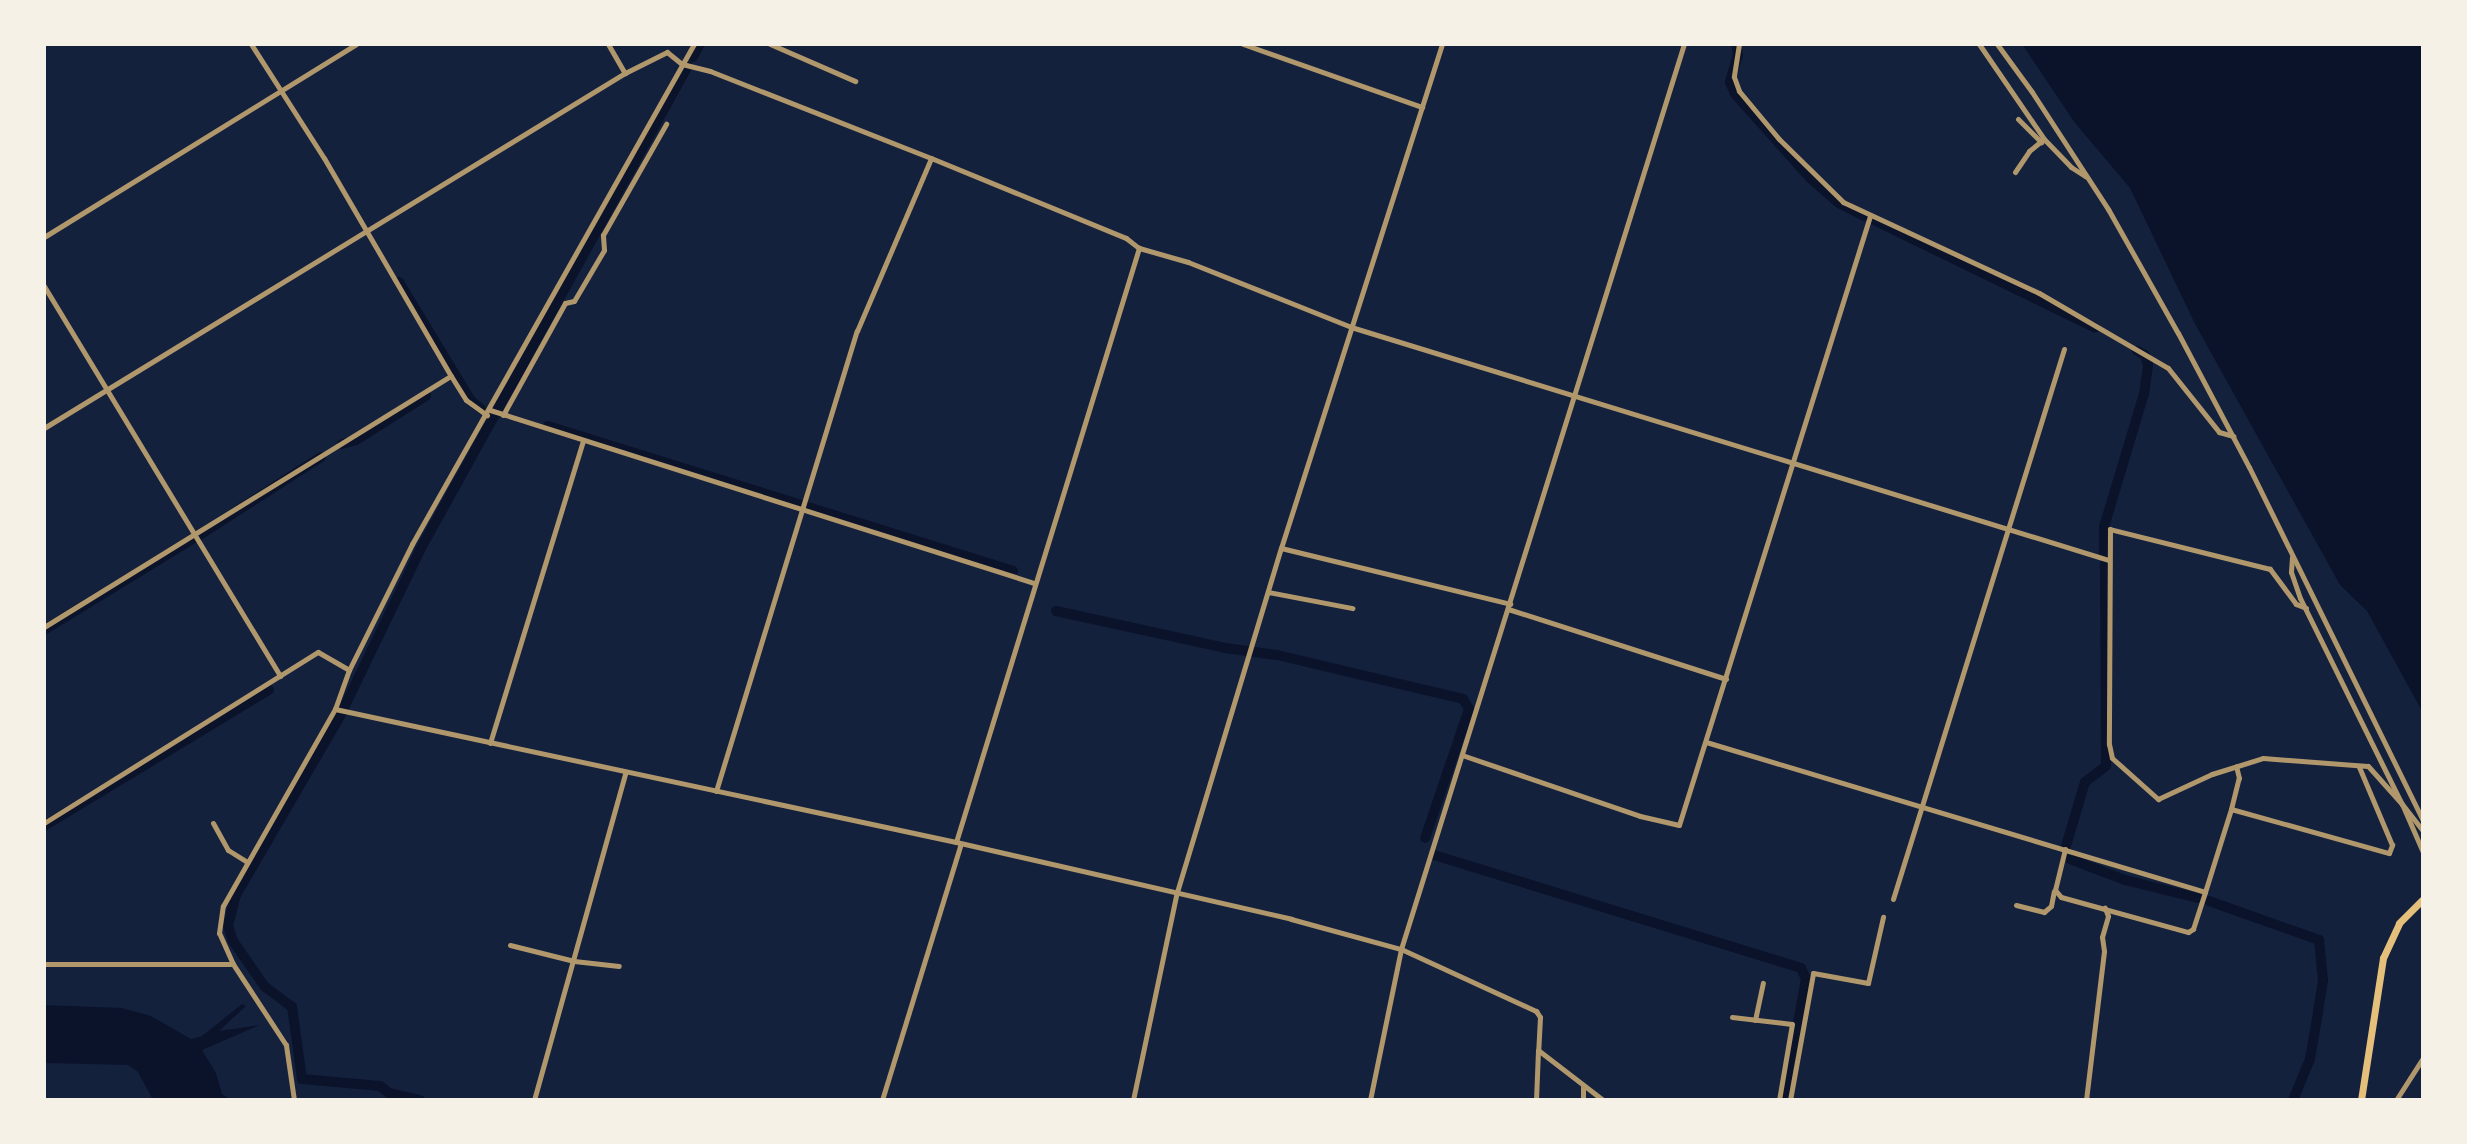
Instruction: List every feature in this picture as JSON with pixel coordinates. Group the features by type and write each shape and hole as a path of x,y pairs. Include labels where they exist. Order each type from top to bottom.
{"main road":[{"path":"2361,1100 2383,958 2399,923 2423,899"}],"street":[{"path":"251,44 324,158 466,400 488,413 803,506 1034,583"},
{"path":"44,237 356,44"},
{"path":"608,44 625,73"},
{"path":"294,1100 286,1045 233,964 219,933 219,919 247,862 336,710 349,670 412,544 694,44"},
{"path":"770,44 855,81"},
{"path":"1243,44 1422,107"},
{"path":"1133,1100 1177,892 1281,548 1442,44"},
{"path":"1370,1100 1401,949 1684,44"},
{"path":"1739,44 1734,77 1739,91 1821,183 1843,202 2039,293 2168,368 2219,432 2233,436"},
{"path":"1979,44 2043,140"},
{"path":"1997,44 2087,177 2171,320 2233,436 2423,820"},
{"path":"44,428 625,73 655,55 667,52 682,64 710,71 931,158 1126,238 1139,248 1188,262 1351,327 2109,560"},
{"path":"2018,119 2071,167 2087,177"},
{"path":"503,415 565,303 574,301 604,250 603,235 666,124"},
{"path":"2015,172 2043,140"},
{"path":"716,791 857,331 931,158"},
{"path":"1462,755 1640,816 1679,825 1870,216"},
{"path":"882,1100 1034,583 1139,248"},
{"path":"44,286 280,676"},
{"path":"1893,899 2064,349"},
{"path":"44,627 451,376"},
{"path":"490,743 583,440"},
{"path":"2306,608 2296,604 2270,569 2110,529 2109,744 2112,758 2158,799 2263,758 2371,768 2423,831"},
{"path":"1281,548 1509,606 1726,679"},
{"path":"2292,556 2291,572 2306,608 2423,852"},
{"path":"1268,592 1352,608"},
{"path":"44,823 318,652 349,670"},
{"path":"336,710 1177,892 1401,949 1536,1011 1540,1017 1536,1100"},
{"path":"1706,742 2205,892"},
{"path":"2055,890 2061,897 2188,932 2193,929 2231,809 2239,778 2236,766"},
{"path":"2231,809 2389,853 2392,845 2359,767"},
{"path":"534,1100 625,773"},
{"path":"213,823 228,850 247,862"},
{"path":"2016,905 2044,912 2051,906 2065,849"},
{"path":"2086,1100 2104,951 2102,937 2108,916 2105,908"},
{"path":"1790,1100 1813,973 1868,983 1883,917"},
{"path":"510,945 574,961 619,966"},
{"path":"44,964 233,964"},
{"path":"1755,1020 1763,983"},
{"path":"1732,1017 1792,1024 1779,1100"},
{"path":"1538,1050 1603,1100"},
{"path":"2396,1100 2423,1058"},
{"path":"1583,1100 1584,1086"}],"water":[{"path":"2022,44 2423,44 2423,713 2367,611 2340,585 2195,324 2130,188 2075,123"},
{"path":"242,1004 246,1006 219,1031 260,1025 202,1050 216,1073 222,1094 231,1100 153,1100 138,1072 128,1065 44,1063 44,1005 122,1008 151,1016 191,1039 202,1036"}],"waterway":[{"path":"693,57 700,44"},
{"path":"1736,44 1738,55 1730,82 1735,94 1810,178 1839,203 1864,216"},
{"path":"420,1100 389,1093 380,1086 302,1079 292,1007 265,987 233,941 228,926 236,895 338,720 420,550 688,66"},
{"path":"1874,220 2095,328"},
{"path":"399,282 471,401 481,409"},
{"path":"2104,553 2104,527 2144,394 2148,365 2145,355 2137,351"},
{"path":"342,444 356,440 426,396"},
{"path":"548,426 1013,571"},
{"path":"198,536 321,457"},
{"path":"44,630 194,538"},
{"path":"2066,846 2085,782 2106,766 2105,564"},
{"path":"1056,611 1225,648 1277,655 1463,699 1469,709 1425,838"},
{"path":"44,826 269,690"},
{"path":"1434,855 1801,968 1806,979 1784,1100"},
{"path":"2070,859 2125,880 2198,898"},
{"path":"2209,901 2319,940 2323,980 2318,1013 2310,1059 2293,1100"}]}
